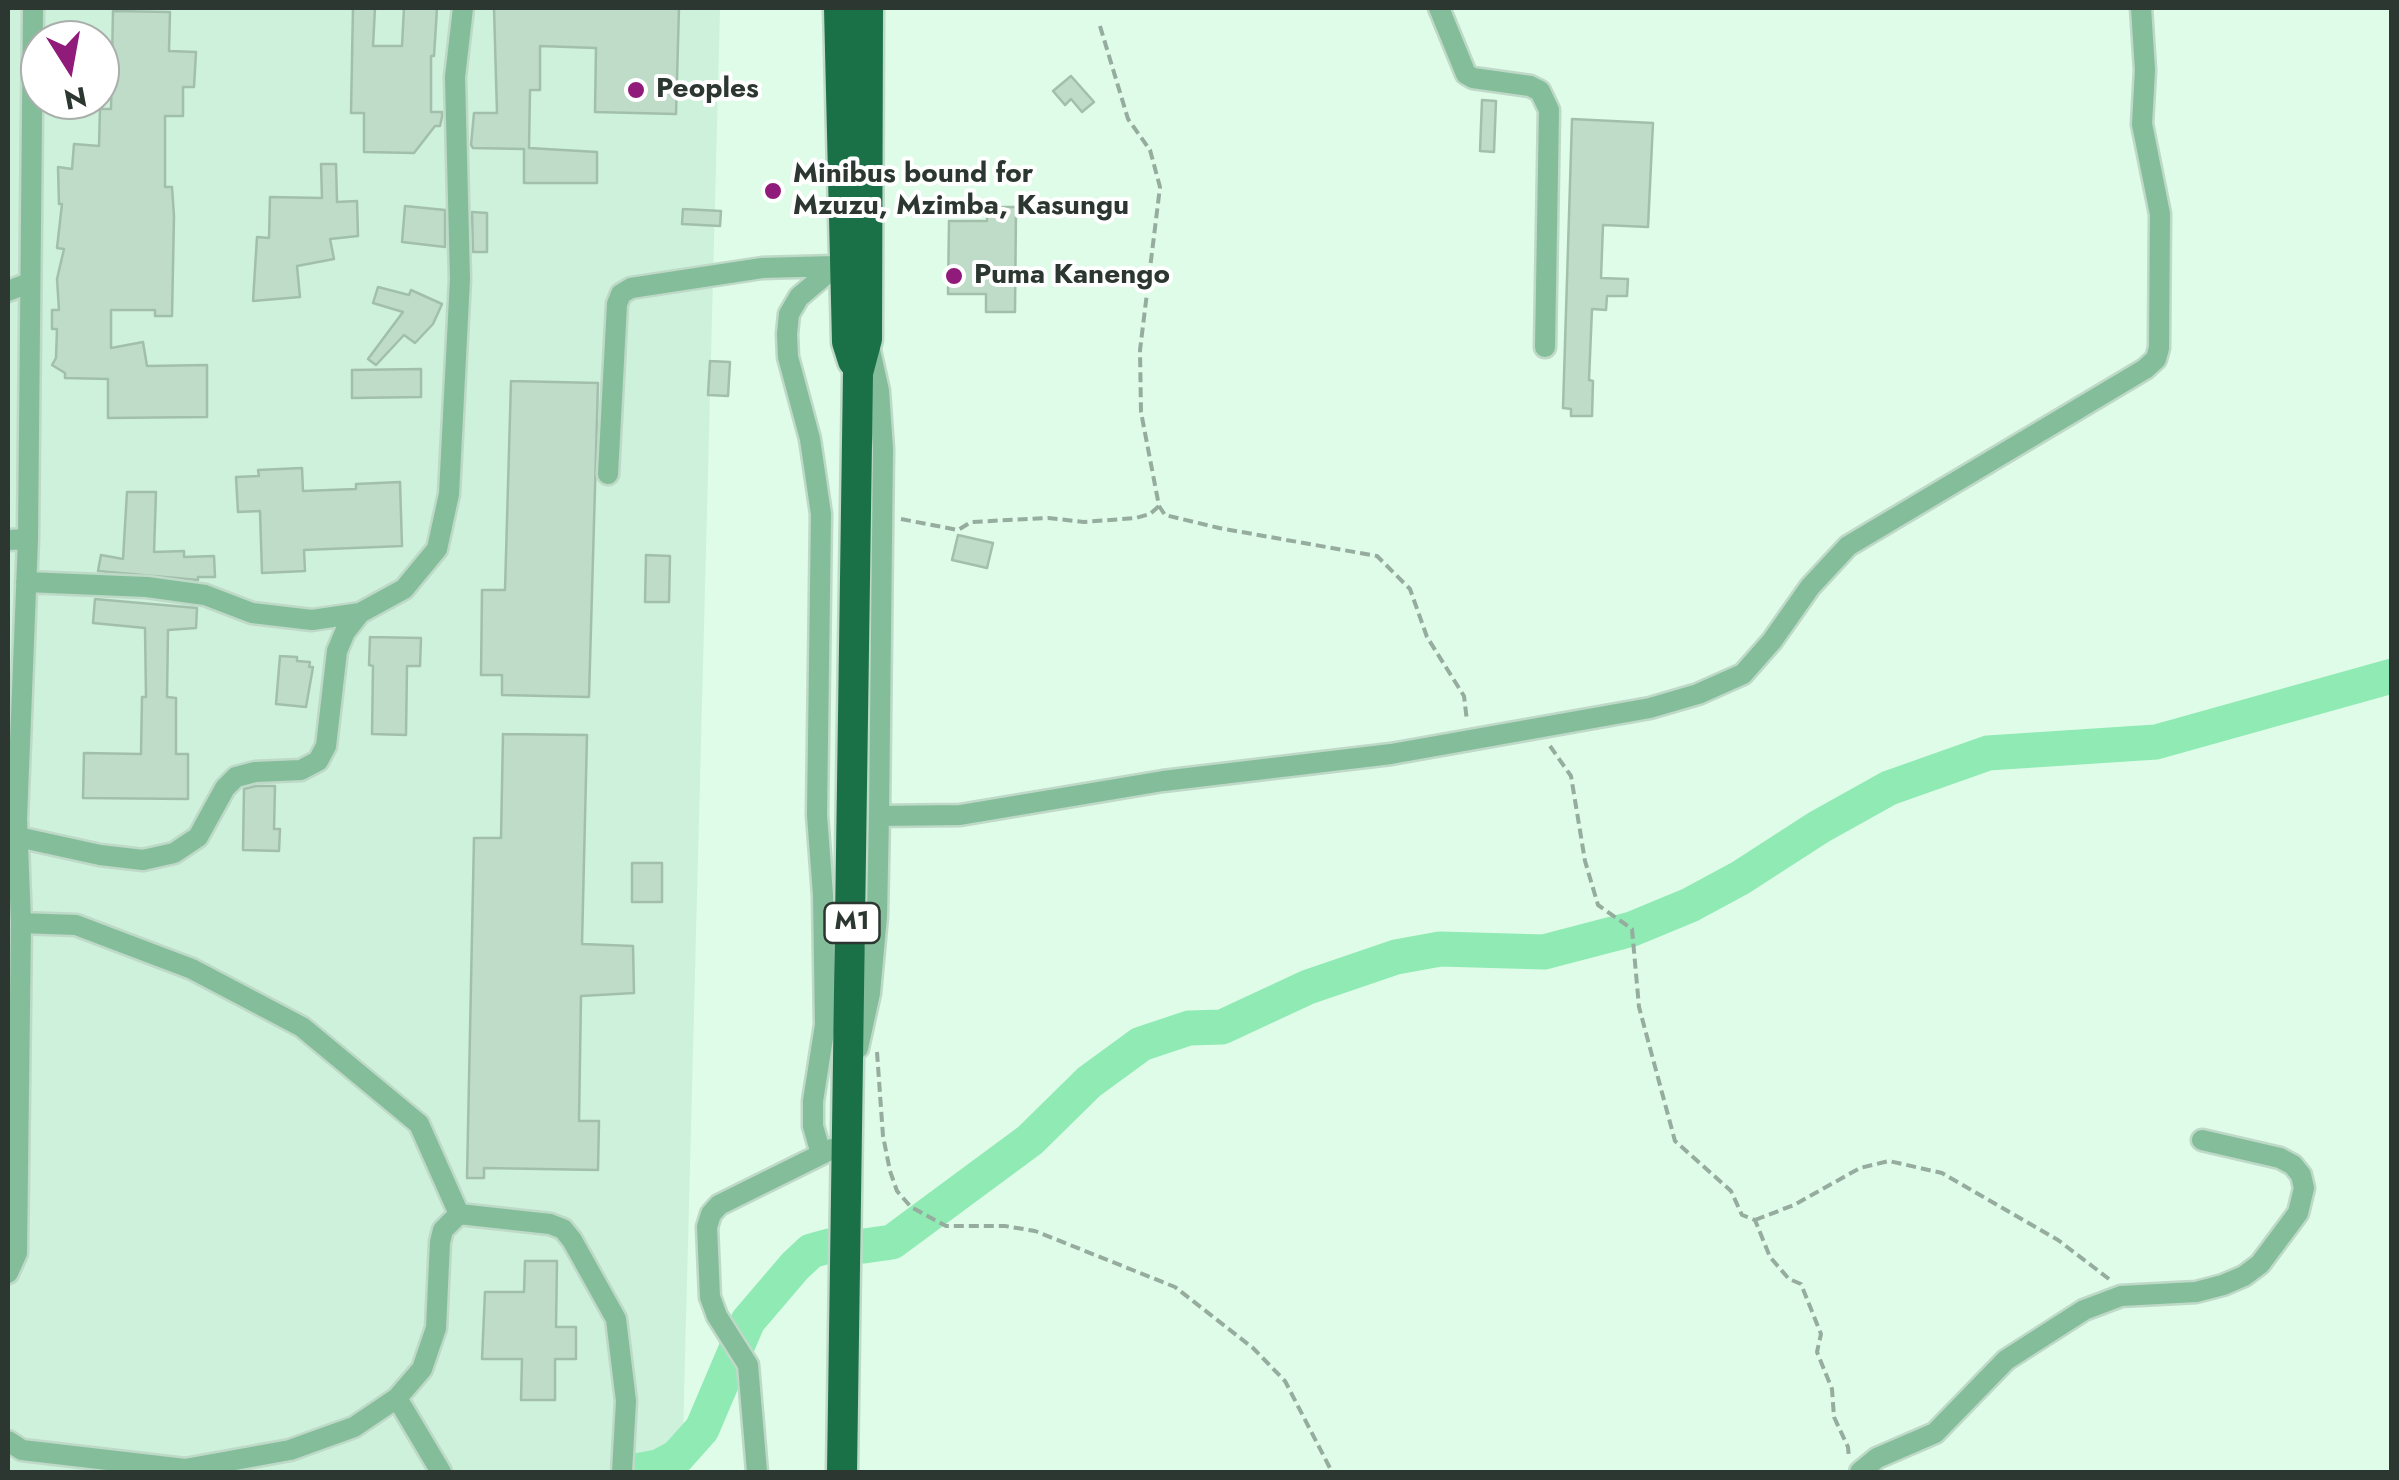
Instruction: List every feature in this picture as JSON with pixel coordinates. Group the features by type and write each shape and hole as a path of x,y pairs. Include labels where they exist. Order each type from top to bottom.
{"highway":[{"name":"M1","path":"838,8 840,262 847,342 858,373"},
{"name":"M1","path":"842,1472 858,373 867,338 868,8"}],"street":[{"path":"8,1274 17,1252 21,924 14,826 26,582 18,540 29,283 33,8"},
{"path":"26,582 147,587 205,595 252,613 312,620 360,613 404,589 437,548 449,494 460,279 456,77 463,8"},
{"path":"1439,8 1466,74 1530,86 1540,91 1548,110 1546,347"},
{"path":"879,816 960,815 1163,781 1390,754 1650,708 1698,694 1743,674 1772,642 1810,586 1848,546 2156,359 2160,214 2142,124 2145,70 2140,8"},
{"path":"608,474 618,304 622,294 631,288 762,268 840,262"},
{"path":"821,1154 813,1126 812,1101 824,1025 824,894 817,815 821,514 810,439 788,358 786,334 789,314 799,297 840,262"},
{"path":"8,291 29,283"},
{"path":"850,1084 870,993 877,916 883,448 879,391 867,338"},
{"path":"14,826 100,855 143,860 174,852 198,838 225,788 236,777 254,772 301,770 318,761 326,746 338,651 345,632 360,613"},
{"path":"21,924 76,926 192,969 302,1027 419,1124 459,1214"},
{"path":"756,1472 748,1365 717,1316 710,1297 706,1227 719,1205 849,1140"},
{"path":"1855,1470 1935,1433 1986,1377 2027,1344 2104,1301 2141,1294 2196,1292 2244,1276 2260,1264 2298,1213 2304,1188 2293,1166 2280,1158 2202,1140"},
{"path":"8,1442 22,1450 188,1471 318,1442 354,1427 397,1398 422,1370 431,1350 438,1306 440,1242 443,1230 459,1214"},
{"path":"459,1214 550,1224 572,1240 616,1319 626,1402 622,1472"},
{"path":"397,1398 441,1472"}],"path":[{"path":"1100,26 1128,119 1150,150 1160,187 1140,350 1141,412 1159,506 1166,515 1219,528 1377,556 1410,589 1427,636 1464,696 1469,740"},
{"path":"882,515 958,530 971,522 1136,518 1159,506"},
{"path":"1540,726 1570,776 1585,861 1598,905 1632,929 1639,1008 1675,1140 1731,1191 1742,1215 1755,1220 1794,1206 1860,1168 1888,1160 1942,1172 2058,1240 2115,1284 2141,1294"},
{"path":"876,1043 883,1136 890,1171 897,1190 912,1207 946,1226 1005,1226 1036,1231 1175,1286 1253,1348 1285,1381 1332,1472"},
{"path":"1755,1220 1770,1257 1788,1278 1801,1284 1821,1334 1818,1352 1832,1389 1834,1417 1855,1470"}],"shaded area":[{"path":"8,8 720,8 682,1472 8,1472"}],"building":[{"path":"353,8 375,8 373,46 402,46 404,8 437,8 431,56 431,112 442,112 442,117 440,126 435,126 414,153 364,152 364,113 351,113"},
{"path":"494,8 679,8 676,114 595,112 596,48 540,46 540,90 530,90 529,148 597,152 597,183 524,183 524,149 471,145 474,113 497,113"},
{"path":"113,11 170,12 169,51 196,52 194,87 183,87 183,116 165,116 165,187 172,187 174,216 172,316 155,316 155,310 111,310 111,348 143,342 147,366 207,365 207,417 108,418 108,379 65,378 65,373 52,365 57,329 52,329 52,310 59,310 57,279 64,249 57,248 62,204 58,167 72,169 74,144 99,146 100,120 120,120 120,20 113,20"},
{"path":"1071,76 1094,102 1082,112 1071,99 1065,105 1053,91"},
{"path":"1482,100 1496,101 1494,152 1480,151"},
{"path":"1572,119 1653,123 1648,227 1603,225 1601,278 1628,279 1627,296 1607,296 1606,310 1592,309 1592,416 1571,416 1571,409 1563,408"},
{"path":"321,164 336,164 337,202 357,201 358,236 330,239 334,259 297,266 300,297 253,301 257,237 269,238 270,197 322,198"},
{"path":"405,206 445,210 445,247 402,242"},
{"path":"987,207 1016,207 1015,312 986,312 986,294 948,294 949,221 987,221"},
{"path":"683,209 721,211 720,226 682,224"},
{"path":"472,212 487,213 487,252 473,252"},
{"path":"378,287 409,295 411,290 442,304 433,324 415,343 404,335 376,365 368,359 403,312 373,303"},
{"path":"710,361 730,362 728,396 708,395"},
{"path":"421,369 421,397 352,398 352,370"},
{"path":"511,381 598,383 589,697 502,695 502,675 481,675 482,590 505,590"},
{"path":"302,468 303,491 400,482 402,546 304,550 305,571 262,573 260,511 238,512 236,477 259,476 258,470"},
{"path":"127,492 156,492 154,552 214,556 215,577 198,580 98,571 101,555 123,559"},
{"path":"958,535 993,543 987,568 952,560"},
{"path":"646,555 670,556 669,602 645,602"},
{"path":"95,599 197,608 196,628 168,630 167,697 176,698 176,754 188,754 188,799 83,798 84,753 141,754 142,697 146,697 145,628 93,623"},
{"path":"370,637 421,638 420,666 407,666 406,735 372,734"},
{"path":"280,656 297,657 297,661 310,662 309,667 313,667 306,707 276,704"},
{"path":"503,734 587,735 582,944 633,946 634,993 581,996 579,1121 599,1121 598,1170 484,1168 484,1178 467,1178 474,838 501,838"},
{"path":"275,786 274,829 280,829 279,851 243,850 244,789"},
{"path":"632,863 662,863 662,902 632,902"},
{"path":"525,1261 557,1261 556,1327 576,1327 576,1359 555,1359 555,1400 521,1400 522,1359 482,1359 485,1292 524,1292"}],"waterway":[{"path":"864,1246 892,1242 1030,1140 1089,1082 1141,1044 1189,1028 1222,1027 1308,987 1396,957 1440,949 1544,952 1632,929 1690,905 1740,878 1889,788 1988,753 2156,742 2392,676"},
{"path":"630,1472 658,1467 677,1457 702,1429 748,1321 811,1251 829,1246"}],"place":[{"name":"Peoples","path":"636,90"},
{"name":"Minibus bound for Mzuzu, Mzimba, Kasungu","path":"773,191"},
{"name":"Puma Kanengo","path":"954,276"}]}
